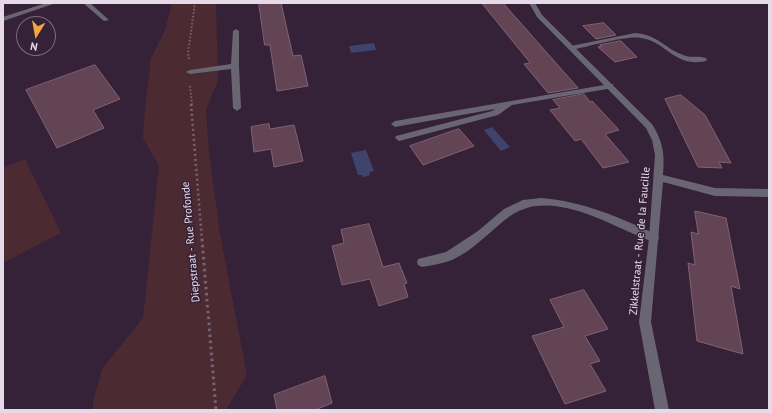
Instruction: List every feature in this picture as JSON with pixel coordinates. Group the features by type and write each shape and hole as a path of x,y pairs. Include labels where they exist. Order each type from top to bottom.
{"street":[{"path":"3,19 53,3"},
{"path":"86,3 106,20"},
{"name":"Zikkelstraat - Rue de la Faucille","path":"532,3 539,16 649,126 655,135 660,155 654,238 645,322 662,410"},
{"path":"236,31 235,66 237,108"},
{"path":"570,48 635,35 642,35 653,38 680,57 688,59 704,59"},
{"path":"190,72 235,66"},
{"path":"395,124 610,86"},
{"path":"399,138 495,113 510,103"},
{"path":"658,177 715,192 769,193"},
{"path":"422,262 448,256 491,227 508,211 520,204 534,201 555,203 588,210 654,238"}],"path":[{"path":"188,53 195,3"},
{"name":"Diepstraat - Rue Profonde","path":"190,72 192,117 216,410"}],"shaded area":[{"path":"172,3 216,3 218,81 206,109 209,152 220,234 247,375 226,410 93,410 93,402 102,369 143,318 159,166 143,138 145,108 151,58 165,30"},
{"path":"25,159 61,233 3,263 3,168"}],"water":[{"path":"374,43 376,50 351,53 349,46"},
{"path":"492,127 510,147 501,151 484,130"},
{"path":"366,150 374,171 370,172 369,176 362,177 362,175 358,175 351,153"}],"building":[{"path":"259,3 281,3 293,56 301,55 308,86 277,91 270,45 265,45"},
{"path":"482,3 503,3 578,88 548,93 524,64 530,63"},
{"path":"604,23 616,35 596,39 583,26"},
{"path":"621,41 637,57 615,62 598,47 602,46 600,45"},
{"path":"95,65 120,99 93,110 104,128 57,148 26,90"},
{"path":"584,94 590,102 592,101 619,130 605,134 629,162 603,168 581,139 575,141 550,110 560,108 553,100"},
{"path":"681,95 705,115 731,163 719,162 722,168 698,167 665,99"},
{"path":"269,124 270,129 294,125 303,161 274,167 271,149 254,152 251,127"},
{"path":"459,129 474,146 423,165 410,146"},
{"path":"695,211 726,218 740,289 731,286 743,354 697,341 688,263 695,265 691,232 698,234"},
{"path":"369,224 383,267 399,263 407,283 404,284 408,297 379,306 370,279 342,285 332,246 344,243 341,230"},
{"path":"584,290 608,329 585,336 600,361 590,364 606,391 565,404 532,336 564,327 550,300"},
{"path":"325,376 332,403 315,410 277,410 274,395"}]}
